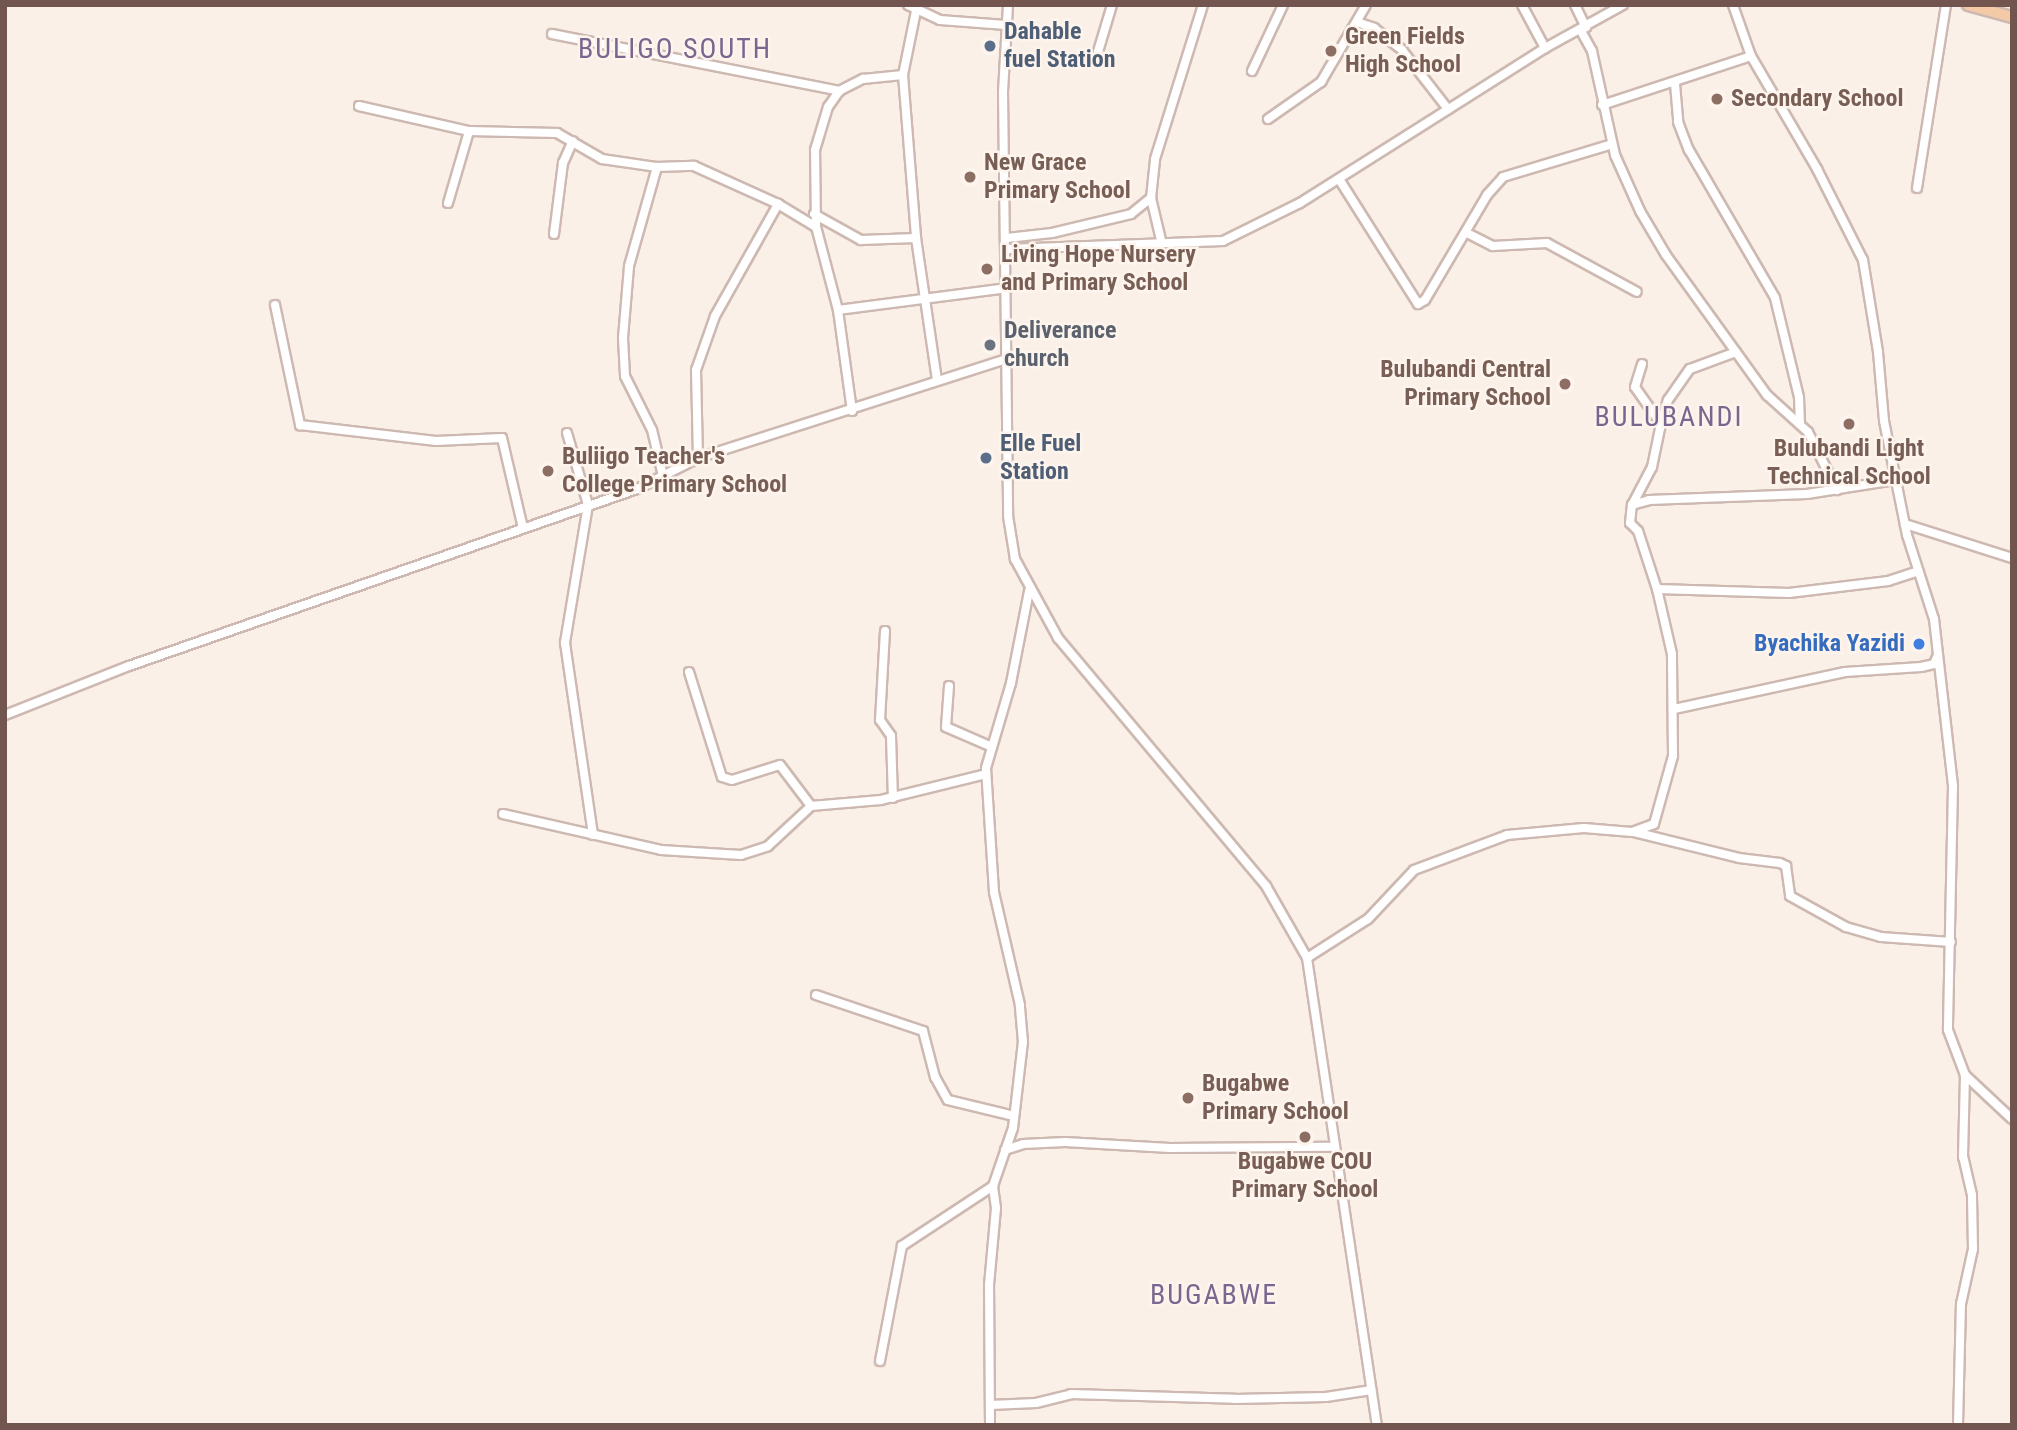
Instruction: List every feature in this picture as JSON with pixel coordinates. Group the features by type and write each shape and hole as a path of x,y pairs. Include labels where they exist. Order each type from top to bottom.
{"main road":[{"path":"1969,5 2012,17"}],"street":[{"path":"908,5 940,20 1006,25"},
{"path":"1009,5 1006,25 1007,516 1015,559 1029,591 1058,638 1266,887 1307,958 1377,1425"},
{"path":"1097,55 1112,5"},
{"path":"1162,244 1151,198 1155,159 1203,5"},
{"path":"1252,71 1283,5"},
{"path":"1268,119 1321,82 1366,5"},
{"path":"1522,5 1545,48"},
{"path":"1575,5 1592,51 1612,144 1640,211 1666,255 1767,395 1800,424 1837,490"},
{"path":"1007,249 1223,241 1339,179 1545,48 1584,29 1623,5"},
{"path":"1733,5 1751,56 1817,169 1863,260 1895,480 1918,571 1934,619 1953,786 1948,1030 1965,1075 1963,1157 1972,1195 1973,1249 1961,1304 1958,1425"},
{"path":"1917,188 1947,5"},
{"path":"916,11 903,75 916,238 937,380"},
{"path":"1357,22 1374,28 1402,50 1448,109"},
{"path":"552,34 839,91"},
{"path":"1602,105 1675,84 1751,56"},
{"path":"852,411 838,310 814,214 816,150 828,107 839,91 863,79 903,75"},
{"path":"1675,84 1678,122 1689,150 1775,298 1799,397 1800,424"},
{"path":"359,106 469,131 528,129 557,133 602,159 657,167 694,166 778,205 816,227"},
{"path":"448,203 469,131"},
{"path":"554,234 563,163 573,141"},
{"path":"1339,179 1418,304 1425,300 1487,195 1503,177 1612,144"},
{"path":"657,167 629,266 623,338 625,376 652,430 663,476"},
{"path":"1007,238 1052,233 1131,214 1151,198"},
{"path":"698,458 694,392 699,351 762,228 778,205"},
{"path":"814,214 861,240 916,238"},
{"path":"1467,233 1493,246 1547,243 1637,292"},
{"path":"838,310 924,301 1008,288"},
{"path":"275,305 300,425 436,441 502,438 523,528"},
{"path":"1632,832 1648,828 1661,811 1673,756 1674,709 1672,654 1657,589 1638,531 1630,523 1632,505 1652,467 1668,400 1690,369 1737,352"},
{"path":"5,715 588,505 663,476 698,458 852,411 937,380 1007,359"},
{"path":"1642,363 1634,387 1661,425"},
{"path":"567,433 588,505 565,643 593,835"},
{"path":"1632,505 1649,500 1837,490 1895,480"},
{"path":"1905,524 2012,558"},
{"path":"1657,589 1789,593 1888,581 1918,571"},
{"path":"990,1425 989,1285 996,1208 993,1186 1014,1116 1023,1023 994,892 986,774 990,746 1011,683 1029,591"},
{"path":"885,631 880,720 891,736 893,798"},
{"path":"1674,709 1845,672 1921,667 1934,664 1938,654"},
{"path":"689,672 722,777 732,780 780,765 811,806"},
{"path":"949,686 946,727 990,746"},
{"path":"503,814 661,850 741,855 768,846 811,806 893,798 986,774"},
{"path":"1307,958 1368,919 1414,870 1507,835 1584,828 1632,832 1739,858 1780,863 1786,866 1790,896 1846,927 1881,937 1951,942"},
{"path":"816,995 923,1031 935,1077 948,1100 1014,1116"},
{"path":"1965,1075 2012,1119"},
{"path":"1005,1150 1023,1144 1065,1142 1170,1148 1334,1147"},
{"path":"880,1361 902,1246 993,1186"},
{"path":"990,1405 1036,1403 1071,1394 1235,1399 1325,1397 1371,1390"}],"place":[{"name":"Dahable fuel Station","path":"990,46"},
{"name":"Green Fields High School","path":"1331,51"},
{"name":"Secondary School","path":"1717,99"},
{"name":"New Grace Primary School","path":"970,177"},
{"name":"Living Hope Nursery and Primary School","path":"987,269"},
{"name":"Deliverance church","path":"990,345"},
{"name":"Bulubandi Central Primary School","path":"1565,384"},
{"name":"Bulubandi Light Technical School","path":"1849,424"},
{"name":"Elle Fuel Station","path":"986,458"},
{"name":"Buliigo Teacher's College Primary School","path":"548,471"},
{"name":"Byachika Yazidi","path":"1919,644"},
{"name":"Bugabwe Primary School","path":"1188,1098"},
{"name":"Bugabwe COU Primary School","path":"1305,1137"}],"district":[{"name":"BULIGO SOUTH","path":"675,49"},
{"name":"BULUBANDI","path":"1669,417"},
{"name":"BUGABWE","path":"1214,1295"}]}
